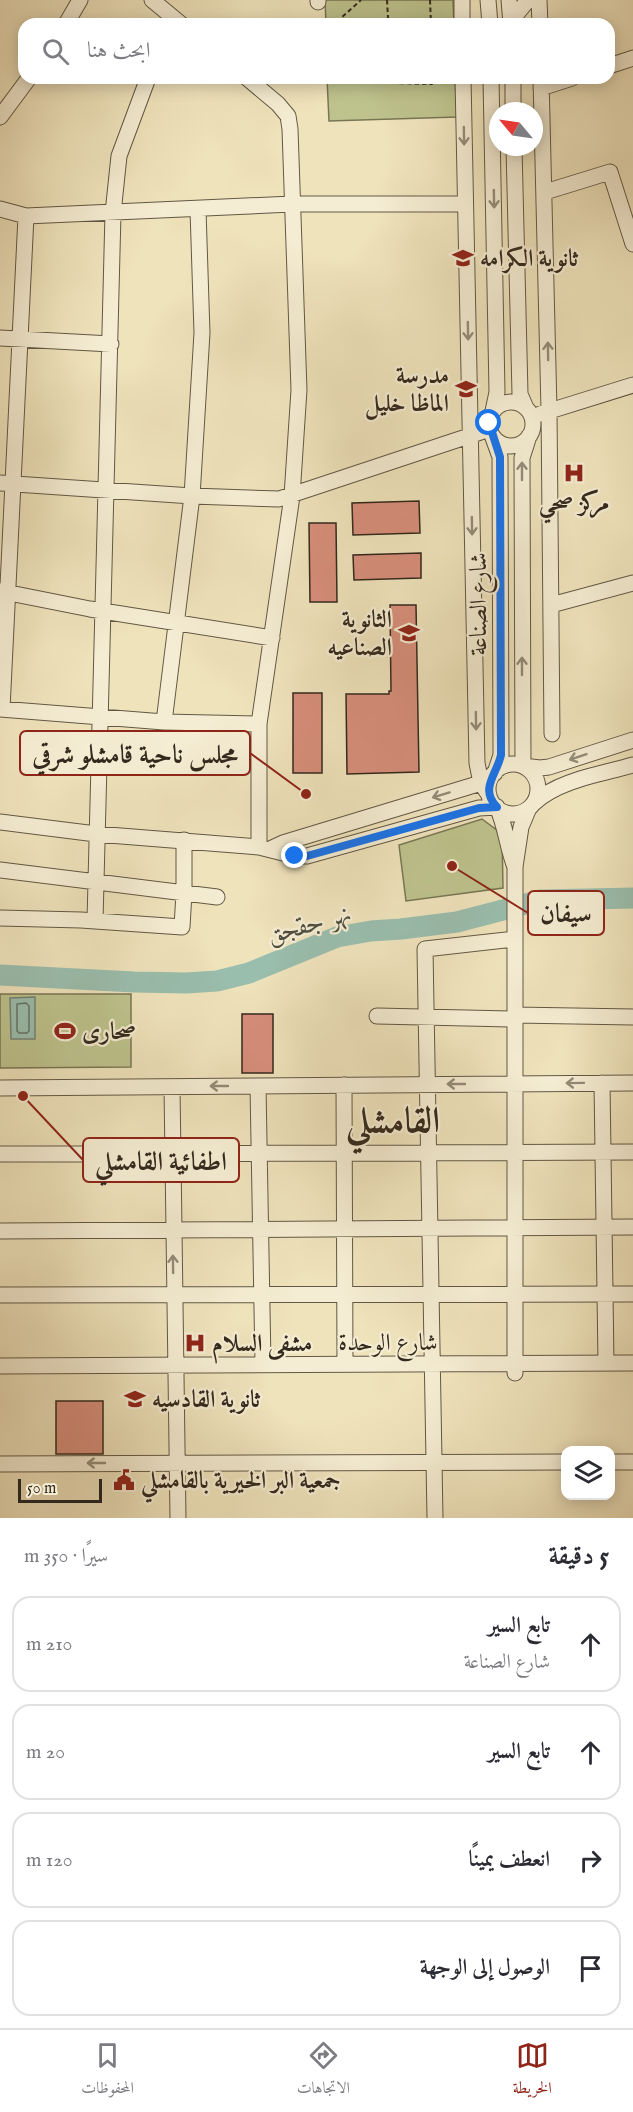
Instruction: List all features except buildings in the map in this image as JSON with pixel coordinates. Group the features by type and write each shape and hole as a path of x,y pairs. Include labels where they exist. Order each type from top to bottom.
{"street":[{"path":"70,18 80,0"},
{"path":"152,0 174,18"},
{"path":"488,0 490,18"},
{"path":"509,0 511,18"},
{"path":"514,18 528,0"},
{"path":"539,0 540,18"},
{"path":"615,64 633,58"},
{"path":"0,117 25,84"},
{"path":"94,921 97,882 96,834 113,213 119,156 146,84"},
{"path":"254,84 278,104 288,116 299,390 292,496 259,724 264,848"},
{"path":"463,84 477,763 489,795 505,826 514,867"},
{"path":"491,84 498,392 489,423 491,432 501,443 519,444 529,436"},
{"path":"513,84 513,102"},
{"path":"541,84 549,410 552,734"},
{"path":"514,156 520,394 529,413 531,430 523,449 522,458 523,766"},
{"path":"545,192 610,172 629,219 633,244"},
{"path":"0,209 26,216 292,204 465,204"},
{"path":"164,722 192,496 202,333 198,210"},
{"path":"26,216 20,339 7,484 1,709 164,722 259,724"},
{"path":"0,338 111,344"},
{"path":"529,413 549,410 633,385"},
{"path":"493,411 509,402 521,404 529,413"},
{"path":"7,484 279,499 470,435 491,432"},
{"name":"شارع الصناعة","path":"491,432 500,457 501,755 495,773"},
{"path":"551,605 633,583"},
{"path":"4,592 103,611 272,638"},
{"path":"0,822 96,834 264,848 295,856 307,856 479,808 489,795 495,773 508,765 540,768 633,740"},
{"path":"489,795 504,812 515,813 530,806 542,795 557,787 633,765"},
{"path":"515,1368 514,867 521,827 537,795 537,783 532,773 523,766"},
{"path":"264,848 489,795"},
{"path":"0,918 182,927 184,840"},
{"path":"0,870 217,897"},
{"path":"435,1518 425,950 515,934"},
{"path":"377,1016 633,1017"},
{"path":"602,1083 606,1363"},
{"path":"0,1088 633,1083"},
{"path":"344,1085 345,1364"},
{"path":"172,1086 178,1518"},
{"path":"258,1086 263,1364"},
{"path":"0,1154 633,1152"},
{"path":"0,1231 633,1227"},
{"path":"0,1295 633,1294"},
{"name":"شارع الوحدة","path":"0,1375 175,1370 515,1368 633,1363"},
{"name":"شارع الوحدة","path":"0,1366 175,1370 263,1364 345,1364 433,1369"},
{"name":"شارع الوحدة","path":"515,1368 633,1372"},
{"path":"0,1464 561,1462"},
{"path":"615,1462 633,1462"}],"path":[{"path":"342,18 361,0"},
{"path":"387,0 388,18"},
{"path":"430,0 431,18"}],"green space":[{"path":"325,0 453,0 454,18 326,18"},
{"path":"327,84 455,84 457,117 329,121"},
{"path":"482,819 502,834 503,888 406,901 399,845"},
{"name":"صحارى","path":"0,994 131,994 131,1067 0,1068"}],"water":[{"path":"35,997 35,1039 11,1039 10,998"}],"waterway":[{"name":"نهر جقجق","path":"0,975 134,982 217,981 249,973 337,937 457,922 541,900 633,898"}],"place":[{"name":"ثانوية الكرامه","path":"463,258"},
{"name":"مدرسة الماظا خليل","path":"466,389"},
{"name":"مركز صحي","path":"574,473"},
{"name":"الثانوية الصناعيه","path":"409,633"},
{"name":"مجلس ناحية قامشلو شرقي","path":"306,794"},
{"name":"سيفان","path":"452,866"},
{"name":"صحارى","path":"65,1031"},
{"name":"اطفائية القامشلي","path":"23,1096"},
{"name":"مشفى السلام","path":"195,1343"},
{"name":"ثانوية القادسيه","path":"135,1399"},
{"name":"جمعية البر الخيرية بالقامشلي","path":"124,1480"}],"district":[{"name":"القامشلي","path":"393,1119"}],"route":[{"path":"295,856 307,856 479,808 497,807 489,795 489,787 490,779 501,755 500,457 489,423"}]}
